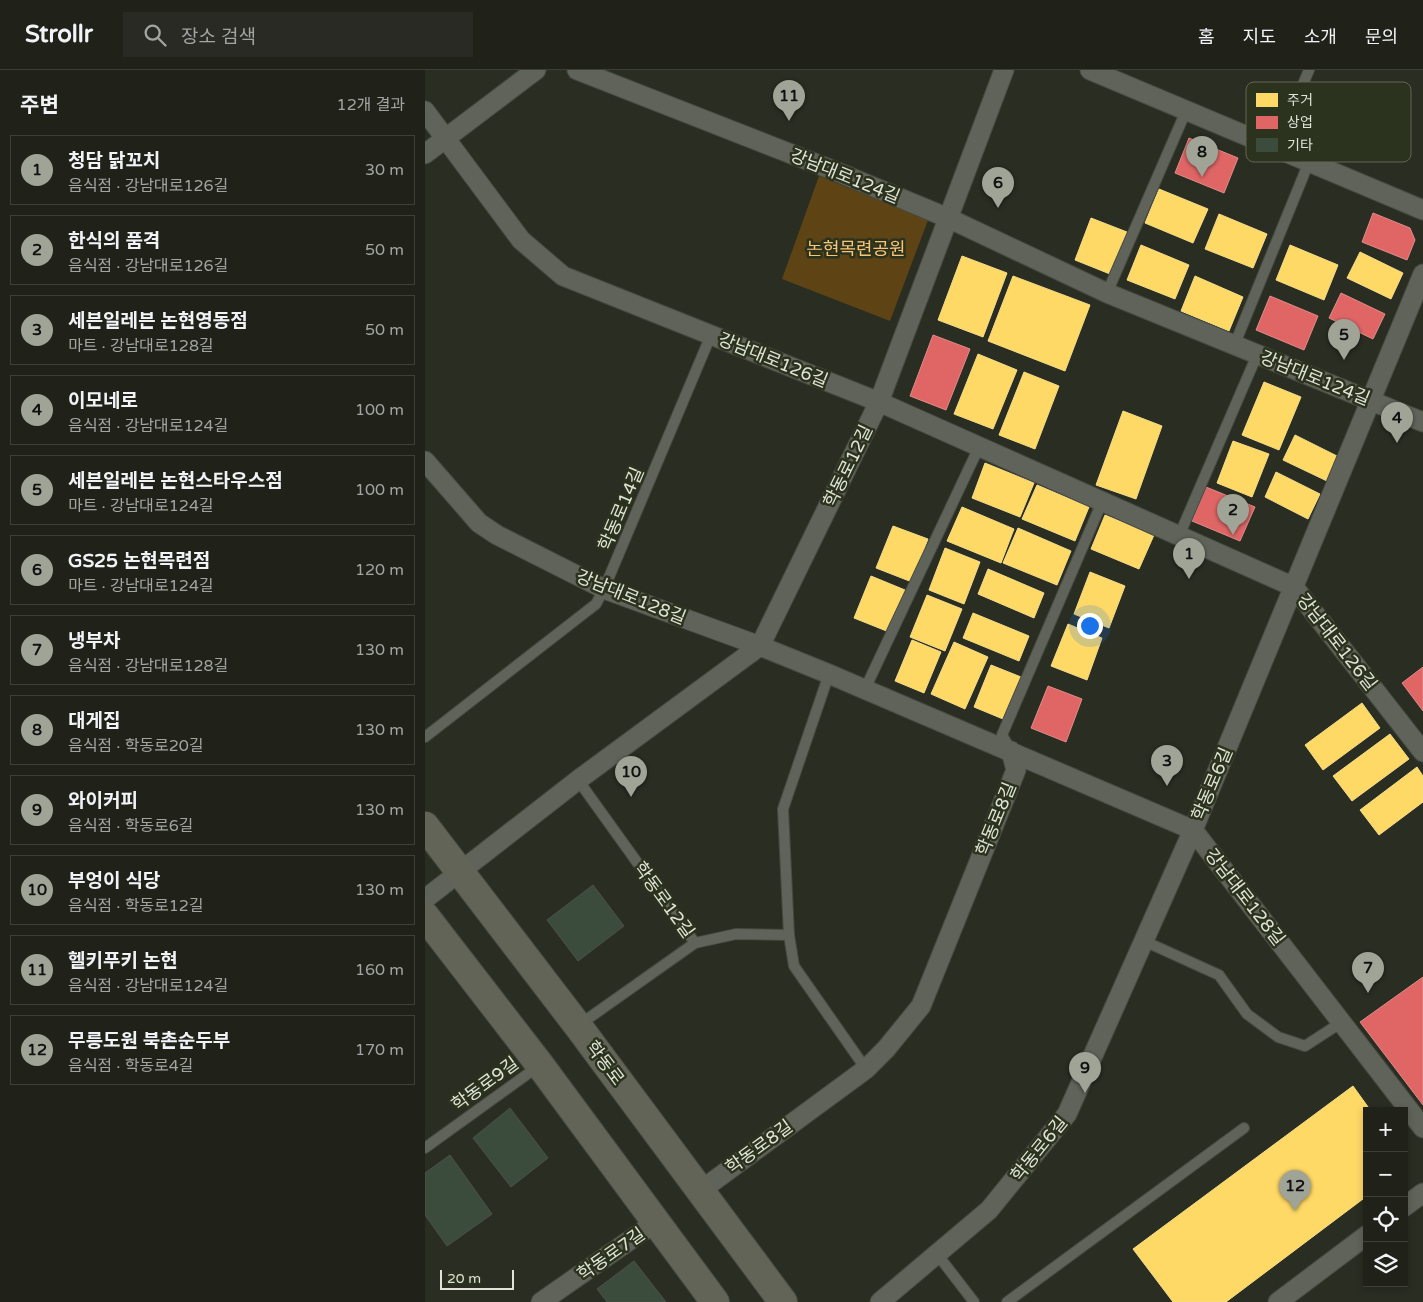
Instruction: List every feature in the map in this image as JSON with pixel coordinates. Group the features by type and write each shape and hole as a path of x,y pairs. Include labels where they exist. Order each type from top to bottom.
{"main road":[{"name":"학동로","path":"425,826 578,1026 783,1302"},
{"path":"425,916 540,1065 715,1302"}],"street":[{"path":"425,154 536,70"},
{"name":"강남대로124길","path":"577,70 948,218 1107,293 1423,422"},
{"name":"학동로12길","path":"425,899 578,780 760,646 879,402 1004,70"},
{"path":"1090,70 1246,135"},
{"name":"강남대로126길","path":"425,111 521,240 563,276 879,402 1294,587 1422,749"},
{"path":"1309,162 1423,210"},
{"name":"학동로6길","path":"880,1302 989,1210 1067,1114 1193,830 1423,274"},
{"name":"강남대로128길","path":"425,461 479,523 497,535 604,589 760,646 829,674 1193,830 1423,1128"},
{"name":"학동로8길","path":"700,1191 867,1068 886,1050 921,1006 1016,770 1011,751"},
{"path":"1408,1204 1423,1193"},
{"name":"학동로7길","path":"541,1302 656,1222"},
{"path":"1278,1302 1363,1238"}],"lane":[{"path":"1304,82 1309,70"},
{"path":"1107,293 1186,110"},
{"path":"1234,346 1309,162"},
{"name":"학동로14길","path":"425,737 596,604 711,336"},
{"path":"1179,536 1257,355"},
{"path":"865,689 979,447"},
{"name":"학동로8길","path":"1011,751 1002,735 1102,502"},
{"path":"829,674 783,809 789,935 794,966 867,1068"},
{"name":"학동로12길","path":"578,780 695,943 736,934 789,935"},
{"path":"1144,940 1219,975 1247,1014 1278,1037 1305,1046 1342,1022"},
{"path":"578,1026 695,943"},
{"name":"학동로9길","path":"425,1148 540,1065"},
{"path":"1007,1302 1244,1128"},
{"path":"937,1254 975,1302"}],"green space":[{"name":"논현목련공원","path":"819,176 928,220 890,321 782,279"}],"building: 주거":[{"path":"1159,189 1208,209 1193,243 1145,223"},
{"path":"1219,214 1267,234 1253,268 1205,249"},
{"path":"1091,218 1127,232 1110,274 1075,260"},
{"path":"1141,245 1189,265 1175,299 1127,280"},
{"path":"1290,245 1338,265 1324,300 1276,280"},
{"path":"1360,252 1403,273 1391,299 1347,278"},
{"path":"962,256 1007,273 983,337 938,320"},
{"path":"1013,276 1090,305 1065,371 988,341"},
{"path":"1195,276 1243,297 1229,331 1181,311"},
{"path":"978,354 1017,370 993,429 954,414"},
{"path":"1024,372 1059,386 1035,449 999,435"},
{"path":"1264,382 1301,397 1279,450 1242,435"},
{"path":"1123,411 1162,426 1136,499 1096,485"},
{"path":"1295,435 1339,457 1327,481 1283,460"},
{"path":"1233,441 1269,454 1252,497 1217,483"},
{"path":"985,463 1034,483 1020,517 972,498"},
{"path":"1276,472 1320,494 1308,519 1265,497"},
{"path":"1037,485 1089,507 1075,541 1022,519"},
{"path":"962,507 1014,529 1001,563 947,541"},
{"path":"1105,515 1154,535 1139,569 1091,549"},
{"path":"893,526 928,539 912,582 876,568"},
{"path":"1018,528 1071,551 1057,585 1003,563"},
{"path":"945,548 980,562 964,604 929,590"},
{"path":"988,569 1044,593 1034,618 978,594"},
{"path":"1090,572 1125,586 1109,628 1074,614"},
{"path":"871,576 905,590 889,632 854,618"},
{"path":"927,595 962,609 945,651 910,637"},
{"path":"973,613 1029,636 1019,661 963,638"},
{"path":"1068,624 1102,638 1087,680 1051,666"},
{"path":"912,640 941,652 924,693 895,681"},
{"path":"954,642 988,657 965,709 931,694"},
{"path":"991,665 1021,677 1003,719 974,707"},
{"path":"1362,703 1380,728 1323,770 1305,745"},
{"path":"1390,734 1409,759 1352,801 1333,776"},
{"path":"1417,767 1423,776 1423,802 1379,835 1360,810"},
{"path":"1353,1086 1368,1107 1363,1107 1363,1199 1226,1302 1173,1302 1133,1249"}],"building: 상업":[{"path":"1189,138 1238,158 1224,193 1175,173"},
{"path":"1373,213 1410,228 1415,240 1407,260 1362,242"},
{"path":"1341,293 1385,314 1373,339 1329,318"},
{"path":"1270,296 1318,316 1304,350 1256,330"},
{"path":"933,335 970,349 946,410 910,396"},
{"path":"1206,487 1255,507 1240,541 1192,521"},
{"path":"1423,667 1423,711 1402,683"},
{"path":"1048,686 1082,699 1066,742 1031,728"},
{"path":"1423,977 1423,1105 1360,1022"}],"building: 기타":[{"path":"593,885 624,926 578,961 547,920"},
{"path":"510,1108 548,1158 511,1187 473,1138"},
{"path":"450,1155 492,1214 447,1246 425,1215 425,1173"},
{"path":"634,1261 666,1302 607,1302 597,1289"}],"place":[{"name":"헬키푸키 논현","path":"789,121"},
{"name":"대게집","path":"1202,177"},
{"name":"GS25 논현목련점","path":"998,208"},
{"name":"세븐일레븐 논현스타우스점","path":"1344,360"},
{"name":"이모네로","path":"1397,443"},
{"name":"한식의 품격","path":"1233,535"},
{"name":"청담 닭꼬치","path":"1189,579"},
{"name":"세븐일레븐 논현영동점","path":"1167,786"},
{"name":"부엉이 식당","path":"631,797"},
{"name":"냉부차","path":"1368,993"},
{"name":"와이커피","path":"1085,1093"},
{"name":"무릉도원 북촌순두부","path":"1295,1211"}]}
